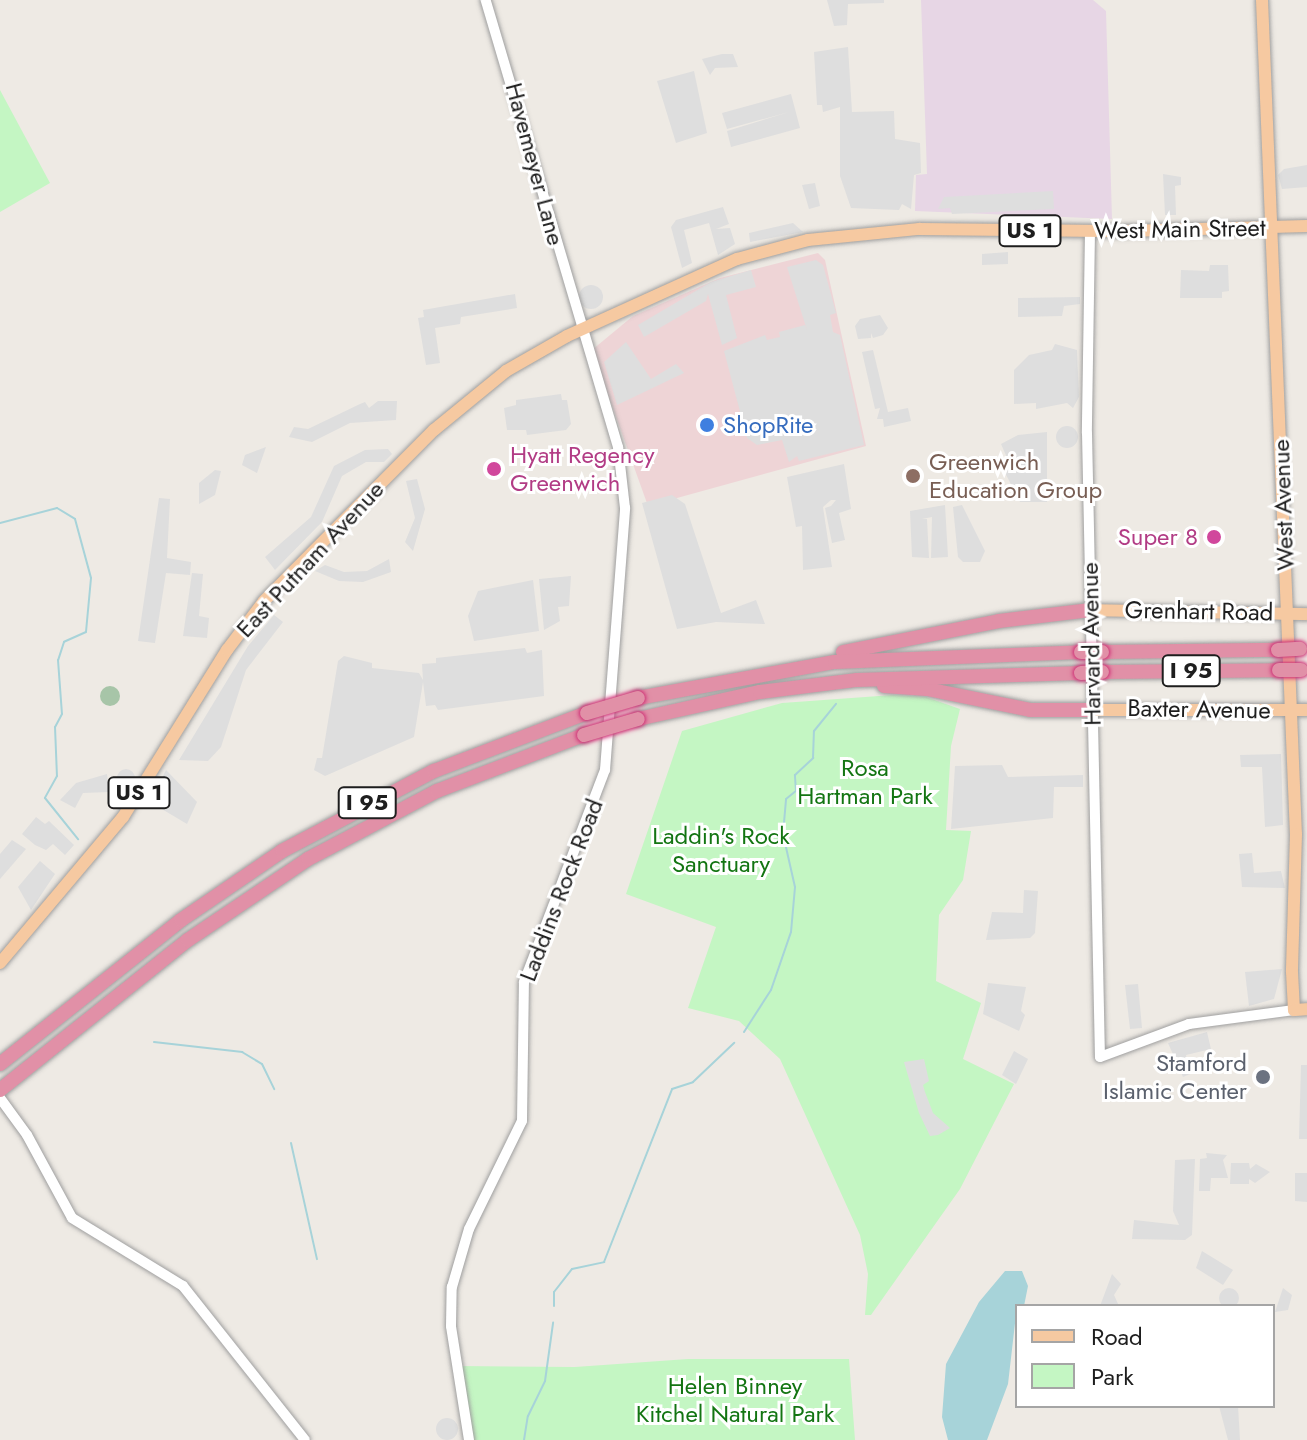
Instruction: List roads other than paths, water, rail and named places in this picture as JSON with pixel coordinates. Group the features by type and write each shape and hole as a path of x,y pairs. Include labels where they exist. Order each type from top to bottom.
{"highway":[{"path":"737,676 999,621 1090,610"},
{"name":"I 95","path":"0,1064 168,931 261,864 367,803 468,756 587,713 737,676 884,657 1303,649"},
{"name":"I 95","path":"0,1090 179,947 267,885 372,823 481,772 584,735 638,719 784,689 905,676 1304,670"},
{"path":"784,689 913,687 1020,708 1091,710"},
{"path":"0,1098 35,1062"}],"main road":[{"name":"West Avenue","path":"1262,0 1292,709 1301,1010"},
{"name":"West Main Street","path":"634,307 737,259 808,240 919,229 1090,231 1307,226"},
{"name":"East Putnam Avenue","path":"0,963 123,817 227,650 264,601 474,395 581,330 634,307"},
{"name":"Grenhart Road","path":"1090,610 1307,614"},
{"name":"Baxter Avenue","path":"1091,710 1307,710"}],"street":[{"name":"Havemeyer Lane","path":"486,0 581,330"},
{"name":"Harvard Avenue","path":"1090,231 1091,710 1100,1057 1189,1024 1301,1010"},
{"name":"Laddins Rock Road","path":"469,1440 451,1326 455,1272 469,1229 522,1121 524,982 599,792 609,750 625,483 581,330"},
{"path":"0,1098 27,1135 72,1218 183,1286 305,1440"}],"water":[{"path":"1005,1271 1022,1271 1028,1286 1024,1304 1015,1304 1008,1384 987,1440 948,1440 942,1417 946,1364 979,1302"}],"waterway":[{"path":"0,523 57,508 75,519 91,578 86,632 64,642 58,660 62,714 55,727 57,776 45,798 78,839"},
{"path":"744,1032 771,990 791,932 795,887 783,834 786,799 796,791 795,775 813,758 814,731 836,704"},
{"path":"154,1042 242,1052 262,1064 274,1089"},
{"path":"554,1306 554,1292 572,1269 604,1262 672,1089 693,1082 734,1043"},
{"path":"291,1143 317,1259"},
{"path":"524,1440 528,1416 545,1381 553,1323"}],"place":[{"name":"ShopRite","path":"707,425"},
{"name":"Hyatt Regency Greenwich","path":"494,469"},
{"name":"Greenwich Education Group","path":"913,476"},
{"name":"Super 8","path":"1214,537"},
{"name":"Stamford Islamic Center","path":"1263,1077"}],"park label":[{"name":"Rosa Hartman Park","path":"865,782"},
{"name":"Laddin's Rock Sanctuary","path":"721,850"},
{"name":"Helen Binney Kitchel Natural Park","path":"735,1400"}]}
